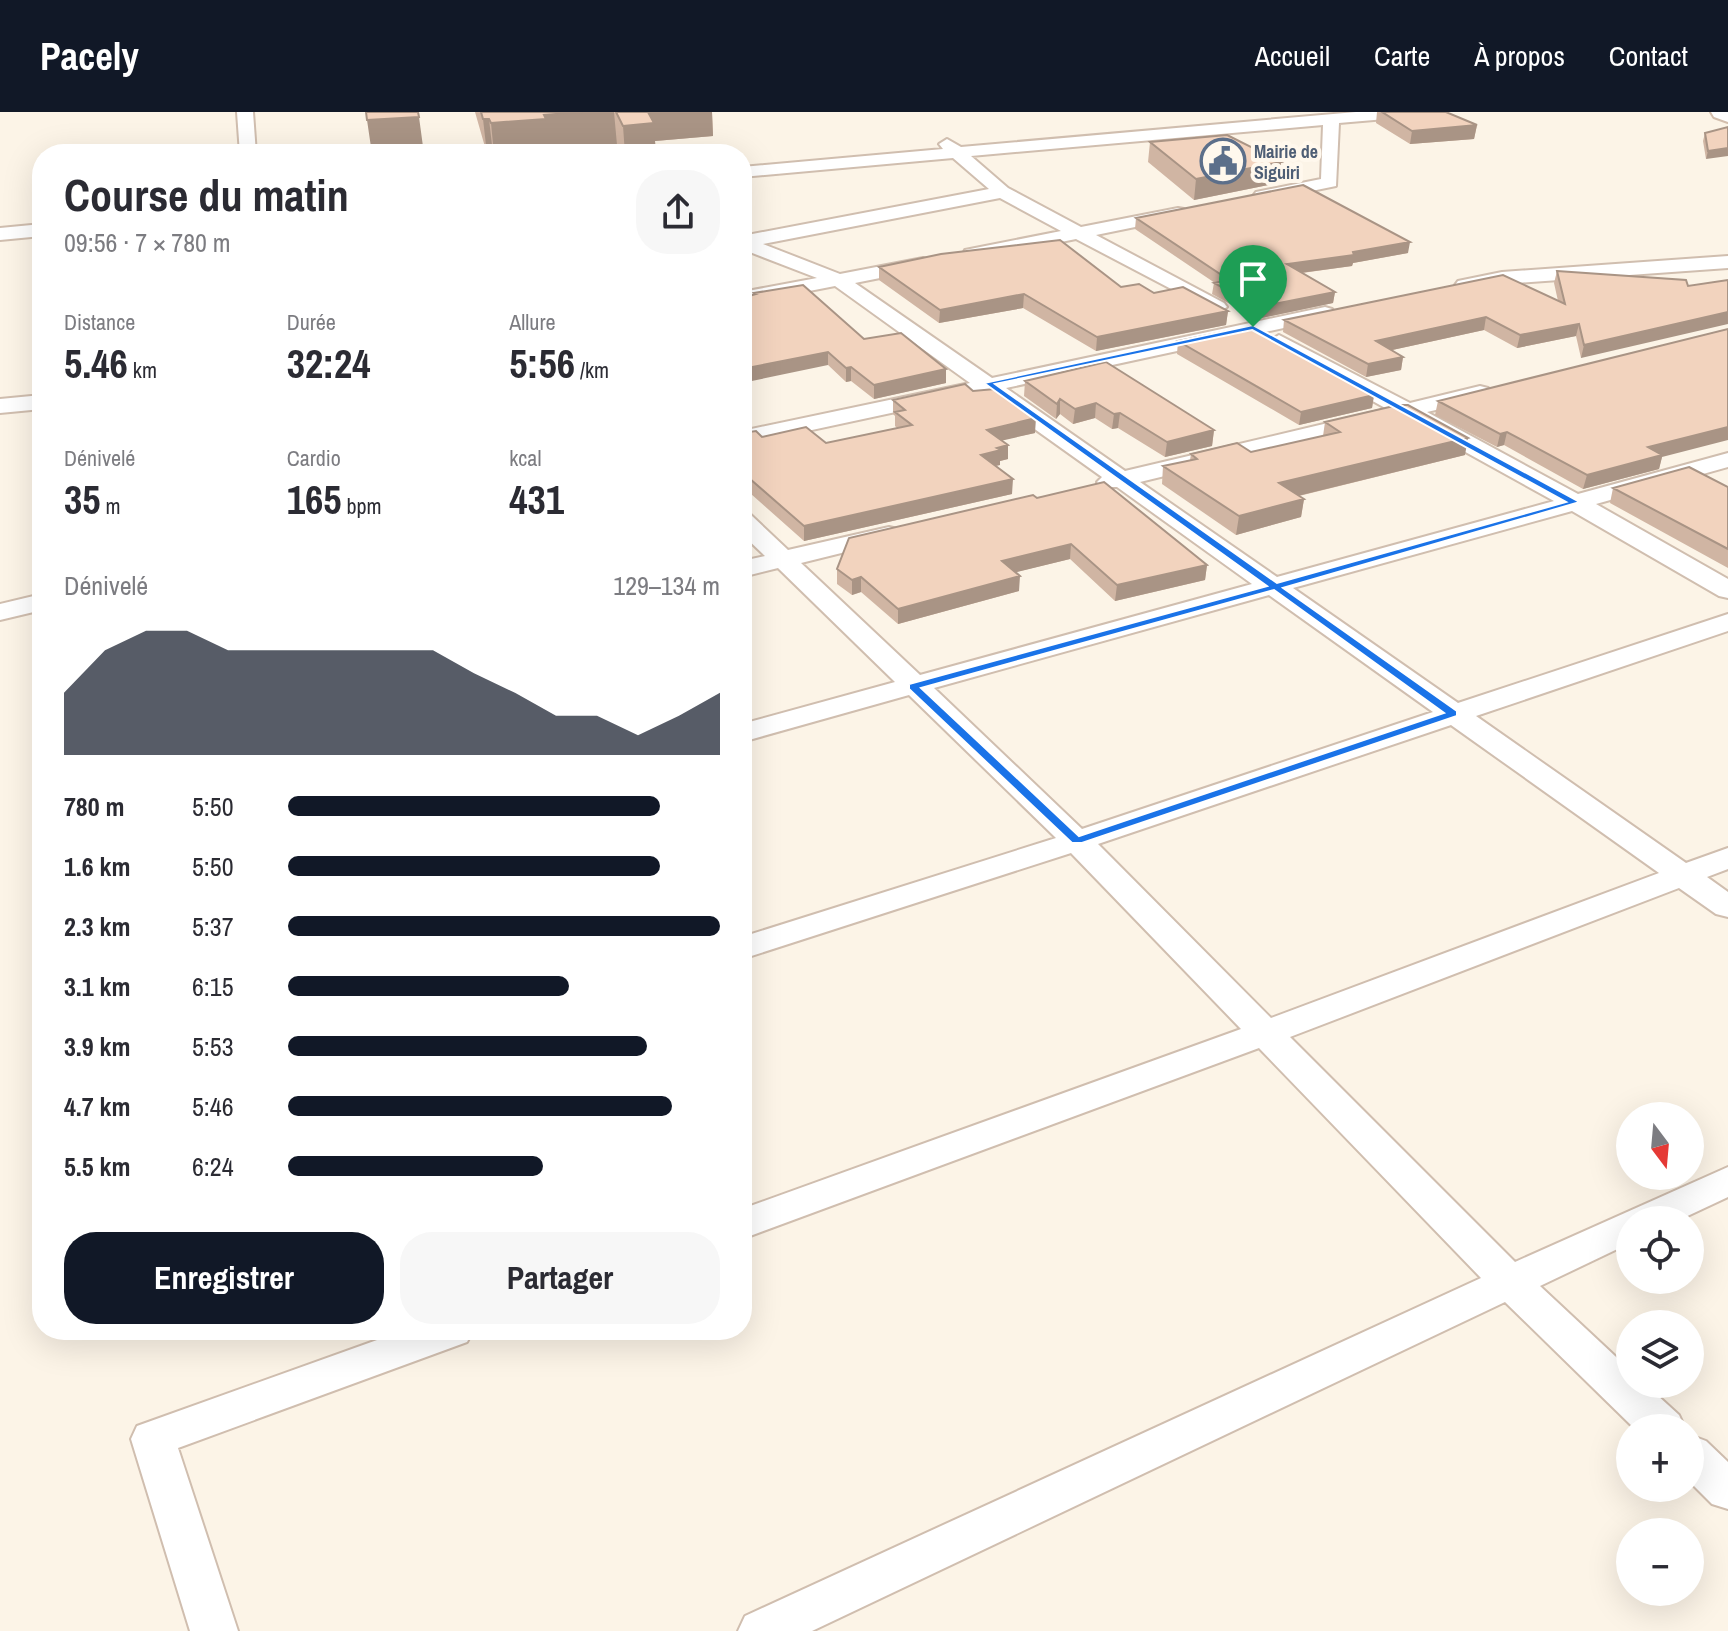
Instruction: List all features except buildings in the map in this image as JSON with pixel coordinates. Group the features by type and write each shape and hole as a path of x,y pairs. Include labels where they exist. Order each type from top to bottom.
{"street":[{"path":"245,112 247,144"},
{"path":"1304,112 1331,119"},
{"path":"752,159 953,149 1409,112"},
{"path":"1722,112 1728,115"},
{"path":"1237,201 1330,182 1331,119"},
{"path":"752,171 953,149 1002,192 1575,502 1728,590"},
{"path":"752,240 1002,192"},
{"path":"752,296 1190,211"},
{"path":"0,223 32,223"},
{"path":"0,233 32,225"},
{"path":"752,246 839,280 1728,907"},
{"path":"1440,290 1502,278 1728,262"},
{"path":"752,436 988,383 1347,309"},
{"path":"1090,486 1498,388"},
{"path":"0,406 32,403"},
{"path":"752,730 1728,460"},
{"path":"752,530 1077,841 1263,1034 1509,1281 1648,1414"},
{"path":"752,566 905,530"},
{"path":"0,612 32,604"},
{"path":"752,945 1077,841 1728,622"},
{"path":"752,1220 1263,1034 1728,858"},
{"path":"1674,1206 1728,1181"},
{"path":"762,1631 1616,1232"},
{"path":"214,1631 153,1439 425,1340"},
{"path":"1704,1467 1728,1490"}],"place":[{"name":"Mairie de Siguiri","path":"1223,161"}],"route":[{"path":"1253,327 988,383 1275,587 913,687 1077,841 1453,713 1275,587 1575,502 1253,327"}]}
